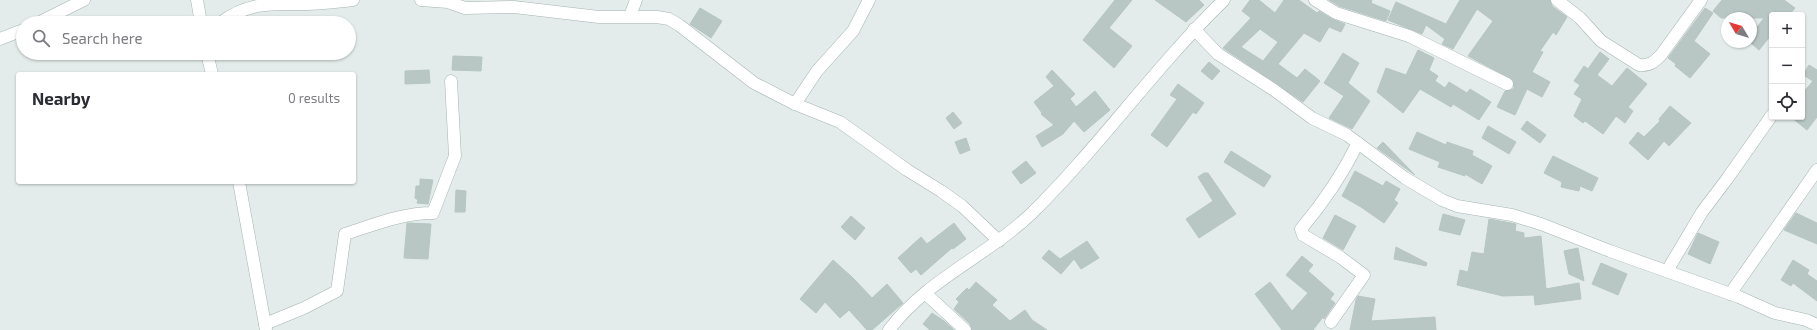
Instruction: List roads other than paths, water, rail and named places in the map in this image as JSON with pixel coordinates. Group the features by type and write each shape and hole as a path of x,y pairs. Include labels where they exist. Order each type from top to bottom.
{"street":[{"path":"52,16 84,0"},
{"path":"197,0 200,16"},
{"path":"232,16 246,8 263,4 310,4 353,0"},
{"path":"421,0 448,2 465,8 533,4 599,18 630,16 657,17 674,21 754,83 795,104 845,126 907,170 950,197 999,241"},
{"path":"630,16 636,0"},
{"path":"795,104 817,71 853,30 869,0"},
{"path":"1315,0 1336,12 1410,36 1507,84"},
{"path":"1557,0 1580,18 1607,46 1639,65 1645,66 1654,62 1661,55 1701,0"},
{"path":"889,330 912,304 925,293 999,241 1033,212 1073,170 1216,3"},
{"path":"1194,29 1218,54 1274,90 1312,118 1337,129 1405,178 1442,200 1457,206 1512,215 1541,224 1730,294 1775,313 1806,320 1817,325"},
{"path":"0,39 16,33"},
{"path":"209,60 212,72"},
{"path":"239,184 265,327 338,291 345,234 394,218 419,213 433,213 454,156 451,81"},
{"path":"1667,271 1702,212 1769,118"},
{"path":"1331,322 1364,275 1303,235 1300,229 1322,205 1346,168 1358,143"},
{"path":"1730,294 1817,170"},
{"path":"925,293 965,330"}]}
